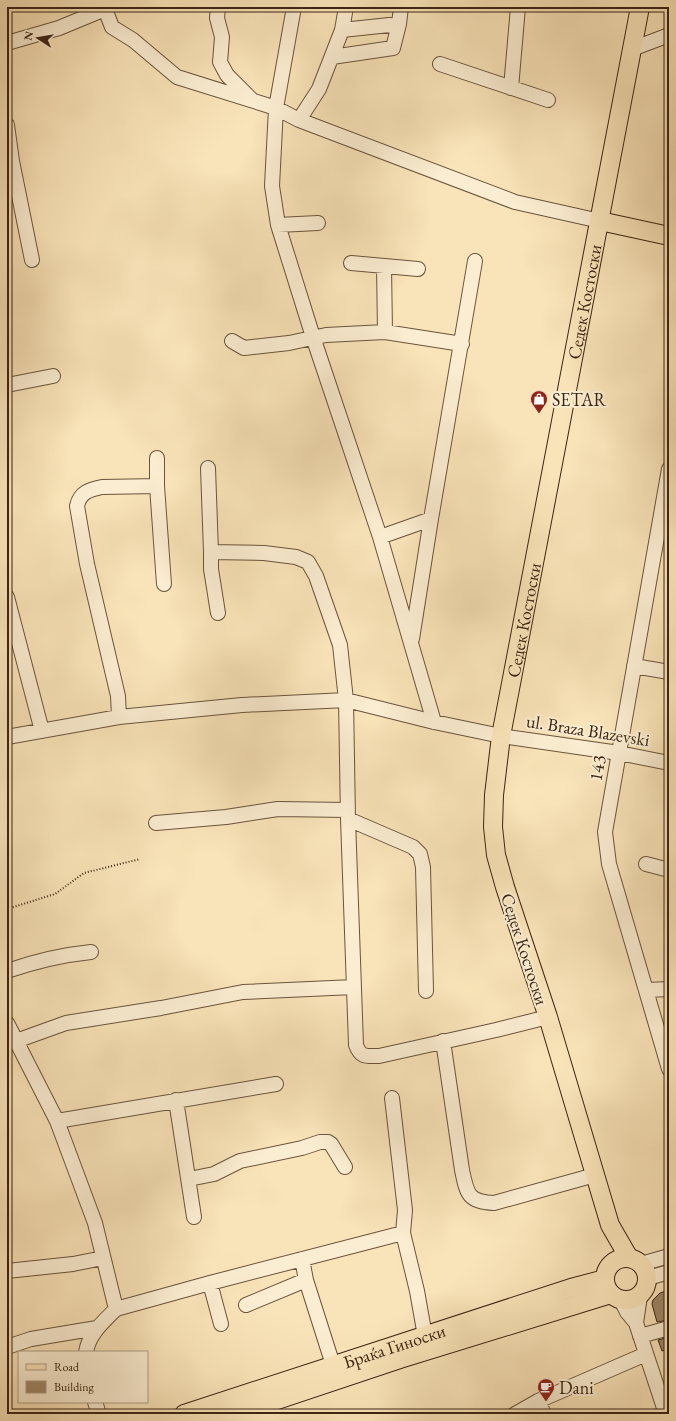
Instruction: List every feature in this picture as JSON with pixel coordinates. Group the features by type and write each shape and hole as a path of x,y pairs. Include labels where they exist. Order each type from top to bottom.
{"main road":[{"name":"Седек Костоски","path":"610,1225 548,1017 507,894 496,855 493,827 494,801 501,736 640,7"},
{"path":"600,221 669,236"},
{"path":"610,1225 640,1267 647,1285 640,1296"},
{"path":"610,1225 611,1285"},
{"name":"Браќа Гиноски","path":"611,1285 617,1260 640,1267"},
{"name":"Браќа Гиноски","path":"235,1414 400,1359 611,1285"},
{"name":"Браќа Гиноски","path":"184,1414 571,1288 611,1285 634,1299 640,1296"}],"street":[{"path":"218,7 218,18 222,37 220,62 227,75 254,101"},
{"path":"294,7 276,108 272,186 278,225 313,337 380,537 434,722"},
{"path":"298,120 319,89 342,30 346,7"},
{"path":"332,57 393,48 399,24 401,7"},
{"path":"511,88 518,7"},
{"path":"7,43 59,28 105,8 112,27 133,40 176,77 276,108 298,120 516,202 600,221"},
{"path":"342,30 399,24"},
{"path":"632,49 669,35"},
{"path":"440,64 548,100"},
{"path":"7,125 10,161 32,260"},
{"path":"278,225 318,223"},
{"path":"411,644 431,519 462,344 474,261"},
{"path":"351,263 418,269"},
{"path":"384,266 385,332"},
{"path":"232,341 244,348 289,343 326,335 385,332 462,344"},
{"path":"7,385 53,376"},
{"path":"157,458 157,486 164,584"},
{"path":"208,468 211,569 218,613"},
{"name":"143","path":"669,469 605,832 609,864 669,1069"},
{"path":"119,717 118,696 88,571 77,506 79,499 83,494 96,488 157,486"},
{"path":"380,537 431,519"},
{"path":"210,552 264,553 296,557 308,562 316,576 340,645 346,700 348,814 356,1045 360,1053 365,1056 379,1056 548,1017"},
{"path":"7,596 42,731"},
{"path":"400,604 417,606"},
{"path":"634,666 669,672"},
{"name":"ul. Braza Blazevski","path":"7,737 119,717 242,706 346,700 434,722 501,736 619,753 669,763"},
{"path":"156,823 226,817 278,809 348,814 413,848 420,854 423,867 426,991"},
{"path":"646,864 669,870"},
{"path":"7,971 26,964 62,955 91,952"},
{"path":"16,1040 66,1023 161,1008 242,992 354,988"},
{"path":"646,990 669,988"},
{"path":"7,1023 57,1121 95,1223 116,1309"},
{"path":"443,1041 465,1186 475,1200 482,1203 494,1203 595,1175"},
{"path":"57,1121 276,1084"},
{"path":"392,1098 404,1210 403,1233 425,1336"},
{"path":"176,1100 194,1217"},
{"path":"188,1179 214,1174 240,1161 302,1148 320,1142 328,1142 331,1144 345,1167"},
{"path":"86,1351 87,1344 97,1328 116,1309 403,1233"},
{"name":"Браќа Гиноски","path":"640,1267 669,1256"},
{"path":"7,1271 73,1264 103,1258"},
{"path":"302,1259 306,1280 333,1365"},
{"name":"Браќа Гиноски","path":"640,1267 669,1272"},
{"path":"246,1305 306,1280"},
{"path":"210,1283 221,1324"},
{"path":"611,1285 627,1312 636,1323 666,1414"},
{"path":"636,1323 640,1296"},
{"path":"7,1347 31,1339 97,1328"},
{"path":"640,1336 669,1328"},
{"path":"515,1414 541,1408 646,1354"},
{"path":"95,1403 99,1414"}],"path":[{"path":"7,909 55,894 84,874 140,859"}],"building":[{"path":"669,1290 669,1320 657,1322 652,1304 653,1300 660,1293"},
{"path":"669,1337 669,1355 666,1355 665,1350 662,1351 658,1340"}],"place":[{"name":"SETAR","path":"539,414"},
{"name":"Dani","path":"546,1402"}]}
